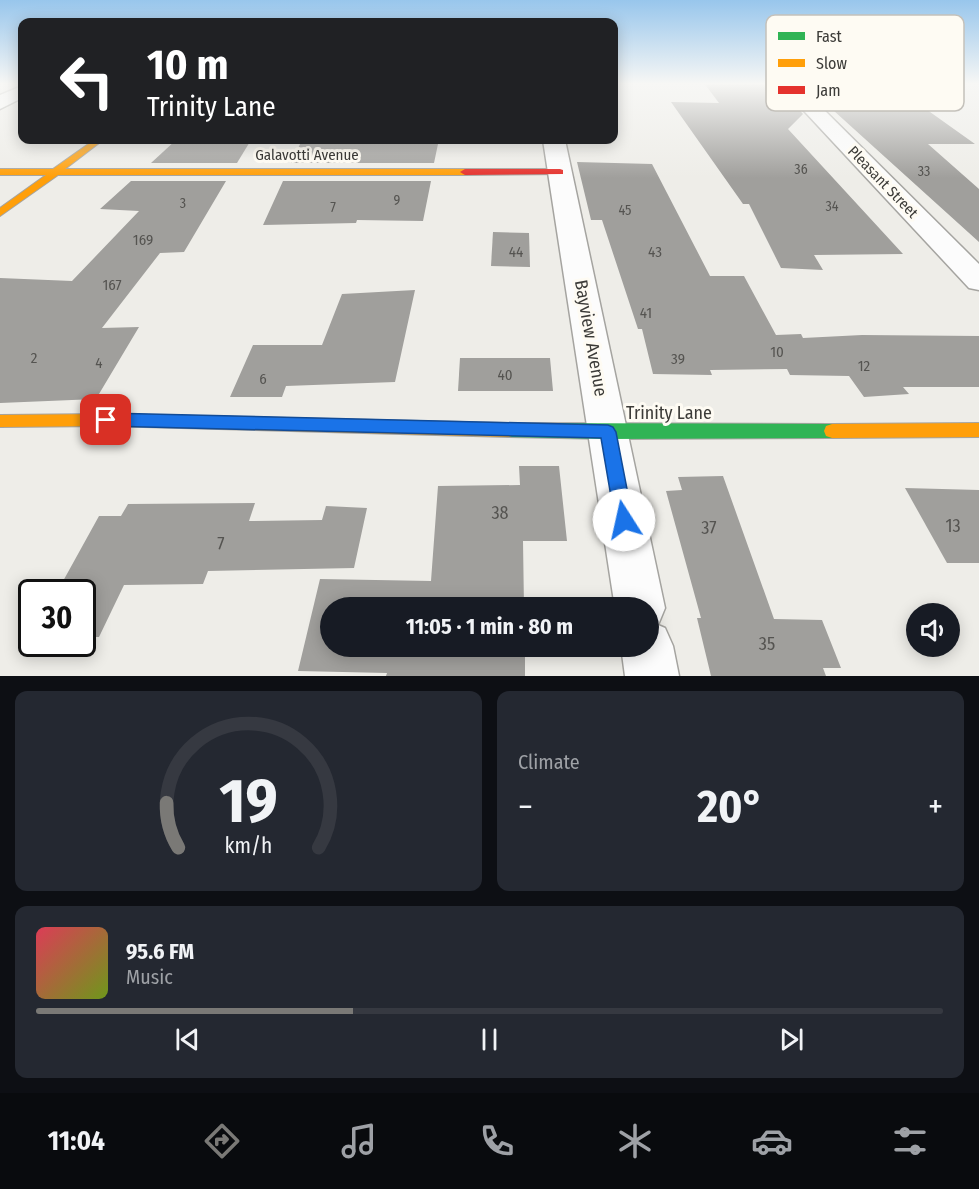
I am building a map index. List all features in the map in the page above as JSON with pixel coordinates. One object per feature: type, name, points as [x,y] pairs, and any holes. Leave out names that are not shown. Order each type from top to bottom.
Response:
[{"type":"street","name":"Pleasant Street","points":[[818,115],[979,281]]},
{"type":"street","points":[[0,213],[93,144]]},
{"type":"street","name":"Galavotti Avenue","points":[[0,172],[278,171],[557,156]]},
{"type":"street","name":"Bayview Avenue","points":[[557,156],[638,597]]},
{"type":"street","name":"Trinity Lane","points":[[0,421],[106,420],[608,432],[979,430]]},
{"type":"street","points":[[649,657],[652,676]]},
{"type":"building","points":[[680,115],[802,115],[788,129],[903,254],[814,255],[823,270],[781,268],[749,204],[743,204]]},
{"type":"building","points":[[838,115],[934,115],[975,144],[928,144],[979,189],[979,242]]},
{"type":"building","points":[[172,144],[249,144],[237,163],[151,163]]},
{"type":"building","points":[[300,144],[438,144],[434,163],[291,163]]},
{"type":"building","points":[[577,162],[652,164],[710,276],[744,276],[776,335],[801,334],[803,338],[862,335],[979,336],[979,387],[903,387],[909,394],[864,397],[849,376],[790,375],[787,369],[710,370],[712,375],[653,374],[642,329],[638,329],[602,220],[591,220]]},
{"type":"building","points":[[131,181],[226,181],[184,252],[160,253],[102,328],[139,327],[96,399],[0,403],[0,278],[72,281],[139,211],[100,209]]},
{"type":"building","points":[[283,181],[431,181],[423,221],[357,220],[356,223],[263,225]]},
{"type":"building","points":[[493,232],[529,233],[530,267],[491,266]]},
{"type":"building","points":[[415,290],[395,382],[286,386],[282,397],[230,397],[253,345],[322,345],[342,294]]},
{"type":"building","points":[[460,358],[550,358],[553,391],[458,391]]},
{"type":"building","points":[[519,466],[559,466],[567,541],[523,541],[524,597],[320,597],[320,657],[525,657],[525,676],[386,676],[387,673],[298,671],[320,579],[431,581],[438,486],[520,485]]},
{"type":"building","points":[[723,476],[774,619],[822,620],[841,668],[823,668],[826,676],[711,676],[697,618],[701,618],[666,491],[682,490],[678,477]]},
{"type":"building","points":[[905,488],[979,490],[979,563],[947,563]]},
{"type":"building","points":[[255,503],[249,521],[322,520],[326,506],[367,508],[354,568],[208,571],[203,584],[124,585],[99,637],[96,637],[96,579],[64,579],[99,516],[121,516],[128,504]]},
{"type":"traffic: fast","points":[[509,430],[832,431]]},
{"type":"traffic: slow","points":[[0,213],[94,144]]},
{"type":"traffic: slow","points":[[0,172],[465,172]]},
{"type":"traffic: slow","points":[[0,421],[106,420],[509,430]]},
{"type":"traffic: slow","points":[[832,431],[979,430]]},
{"type":"traffic: jam","points":[[465,172],[560,172]]},
{"type":"route","points":[[106,420],[608,432],[624,520]]}]
